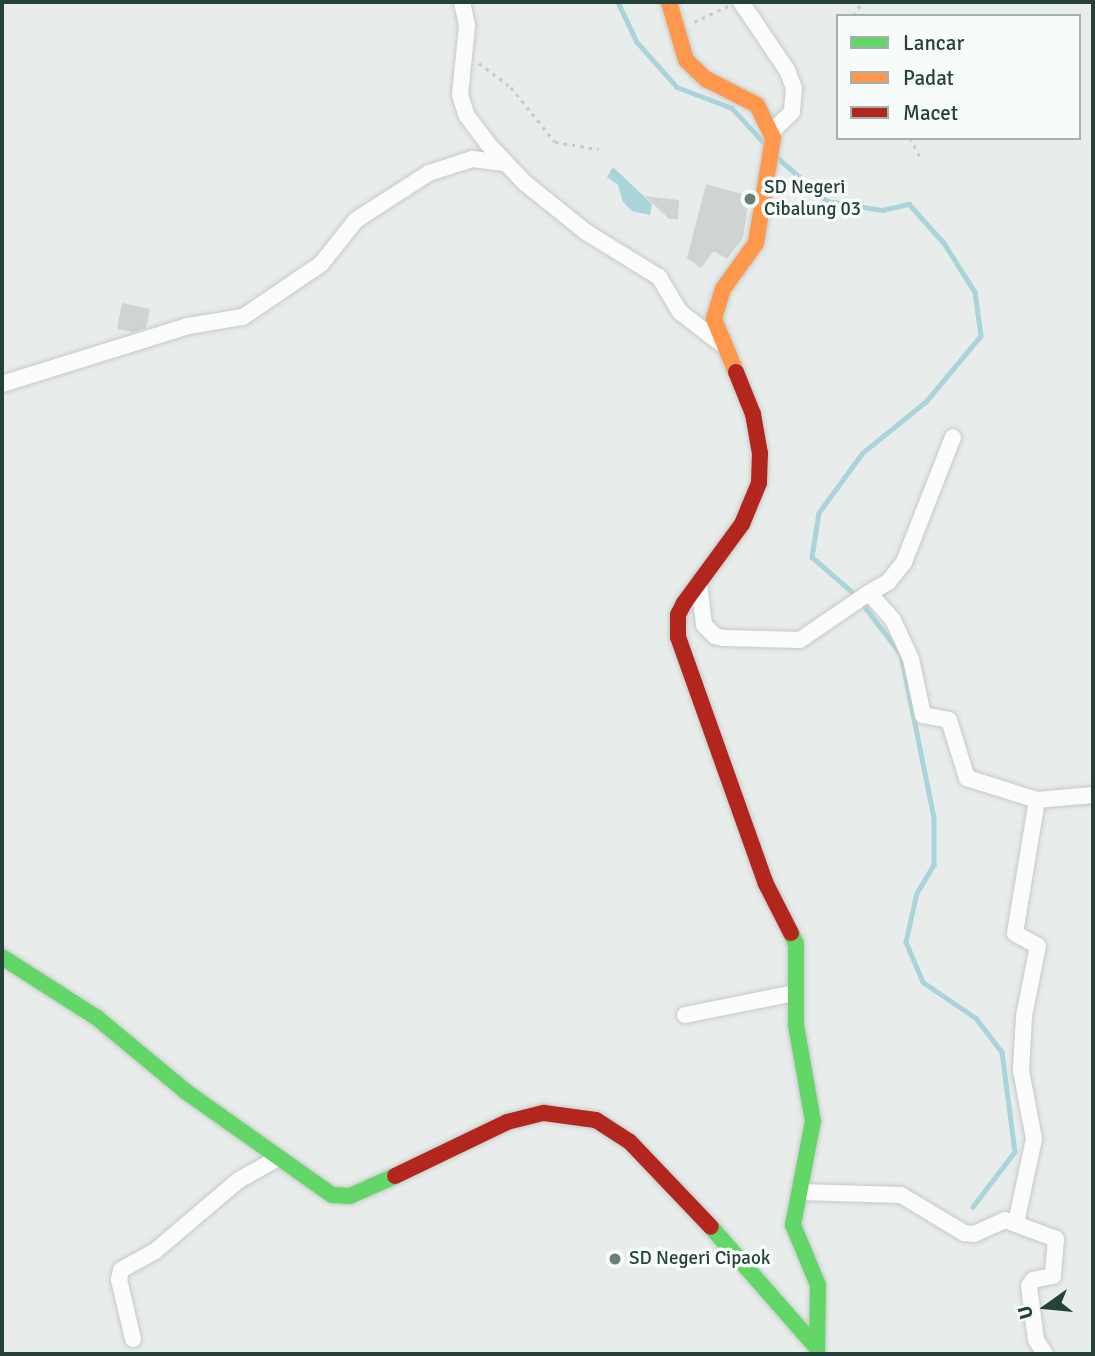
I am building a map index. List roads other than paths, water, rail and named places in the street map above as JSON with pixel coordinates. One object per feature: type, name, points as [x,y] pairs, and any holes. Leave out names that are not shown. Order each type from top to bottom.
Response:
[{"type":"street","points":[[462,2],[467,26],[463,56],[462,106],[503,163],[586,232],[659,278],[680,312],[720,343]]},
{"type":"street","points":[[669,2],[675,29],[691,67],[757,105],[772,135],[756,243],[723,289],[715,310],[720,343],[753,414],[760,453],[759,483],[742,524],[678,615],[680,648],[749,828],[766,884],[796,944],[794,993],[798,1042],[813,1104],[810,1155],[793,1225],[818,1284],[816,1350]]},
{"type":"street","points":[[741,2],[788,69],[794,88],[792,112],[772,135]]},
{"type":"street","points":[[2,384],[188,326],[243,317],[321,264],[356,220],[429,173],[472,159],[503,163]]},
{"type":"street","points":[[699,583],[704,625],[724,638],[800,640],[888,582],[904,562],[953,437]]},
{"type":"street","points":[[864,596],[893,620],[903,641],[923,715],[949,720],[967,778],[1037,800],[1093,795]]},
{"type":"street","points":[[1016,1223],[1034,1139],[1021,1070],[1024,1016],[1038,946],[1015,933],[1037,800]]},
{"type":"street","points":[[2,957],[96,1017],[185,1091],[332,1195],[342,1197],[507,1122],[544,1113],[596,1120],[630,1142],[685,1197],[816,1350]]},
{"type":"street","points":[[685,1015],[794,993]]},
{"type":"street","points":[[133,1339],[119,1280],[121,1270],[154,1252],[239,1180],[278,1158]]},
{"type":"street","points":[[800,1192],[906,1196],[969,1234],[996,1220],[1016,1223],[1058,1242],[1053,1276],[1029,1282],[1036,1340],[1045,1354]]},
{"type":"water","points":[[613,167],[652,204],[650,215],[632,211],[623,202],[618,185],[607,177]]},
{"type":"waterway","points":[[618,2],[637,42],[677,87],[732,108],[765,144]]},
{"type":"waterway","points":[[778,158],[827,201],[882,210],[909,204],[944,243],[975,292],[981,336],[926,402],[863,453],[819,513],[812,557],[857,596]]},
{"type":"waterway","points":[[862,603],[901,654],[934,817],[934,865],[917,893],[906,942],[923,982],[976,1018],[1002,1052],[1015,1152],[973,1207]]},
{"type":"place","name":"SD Negeri Cibalung 03","points":[[750,199]]},
{"type":"place","name":"SD Negeri Cipaok","points":[[615,1259]]}]
